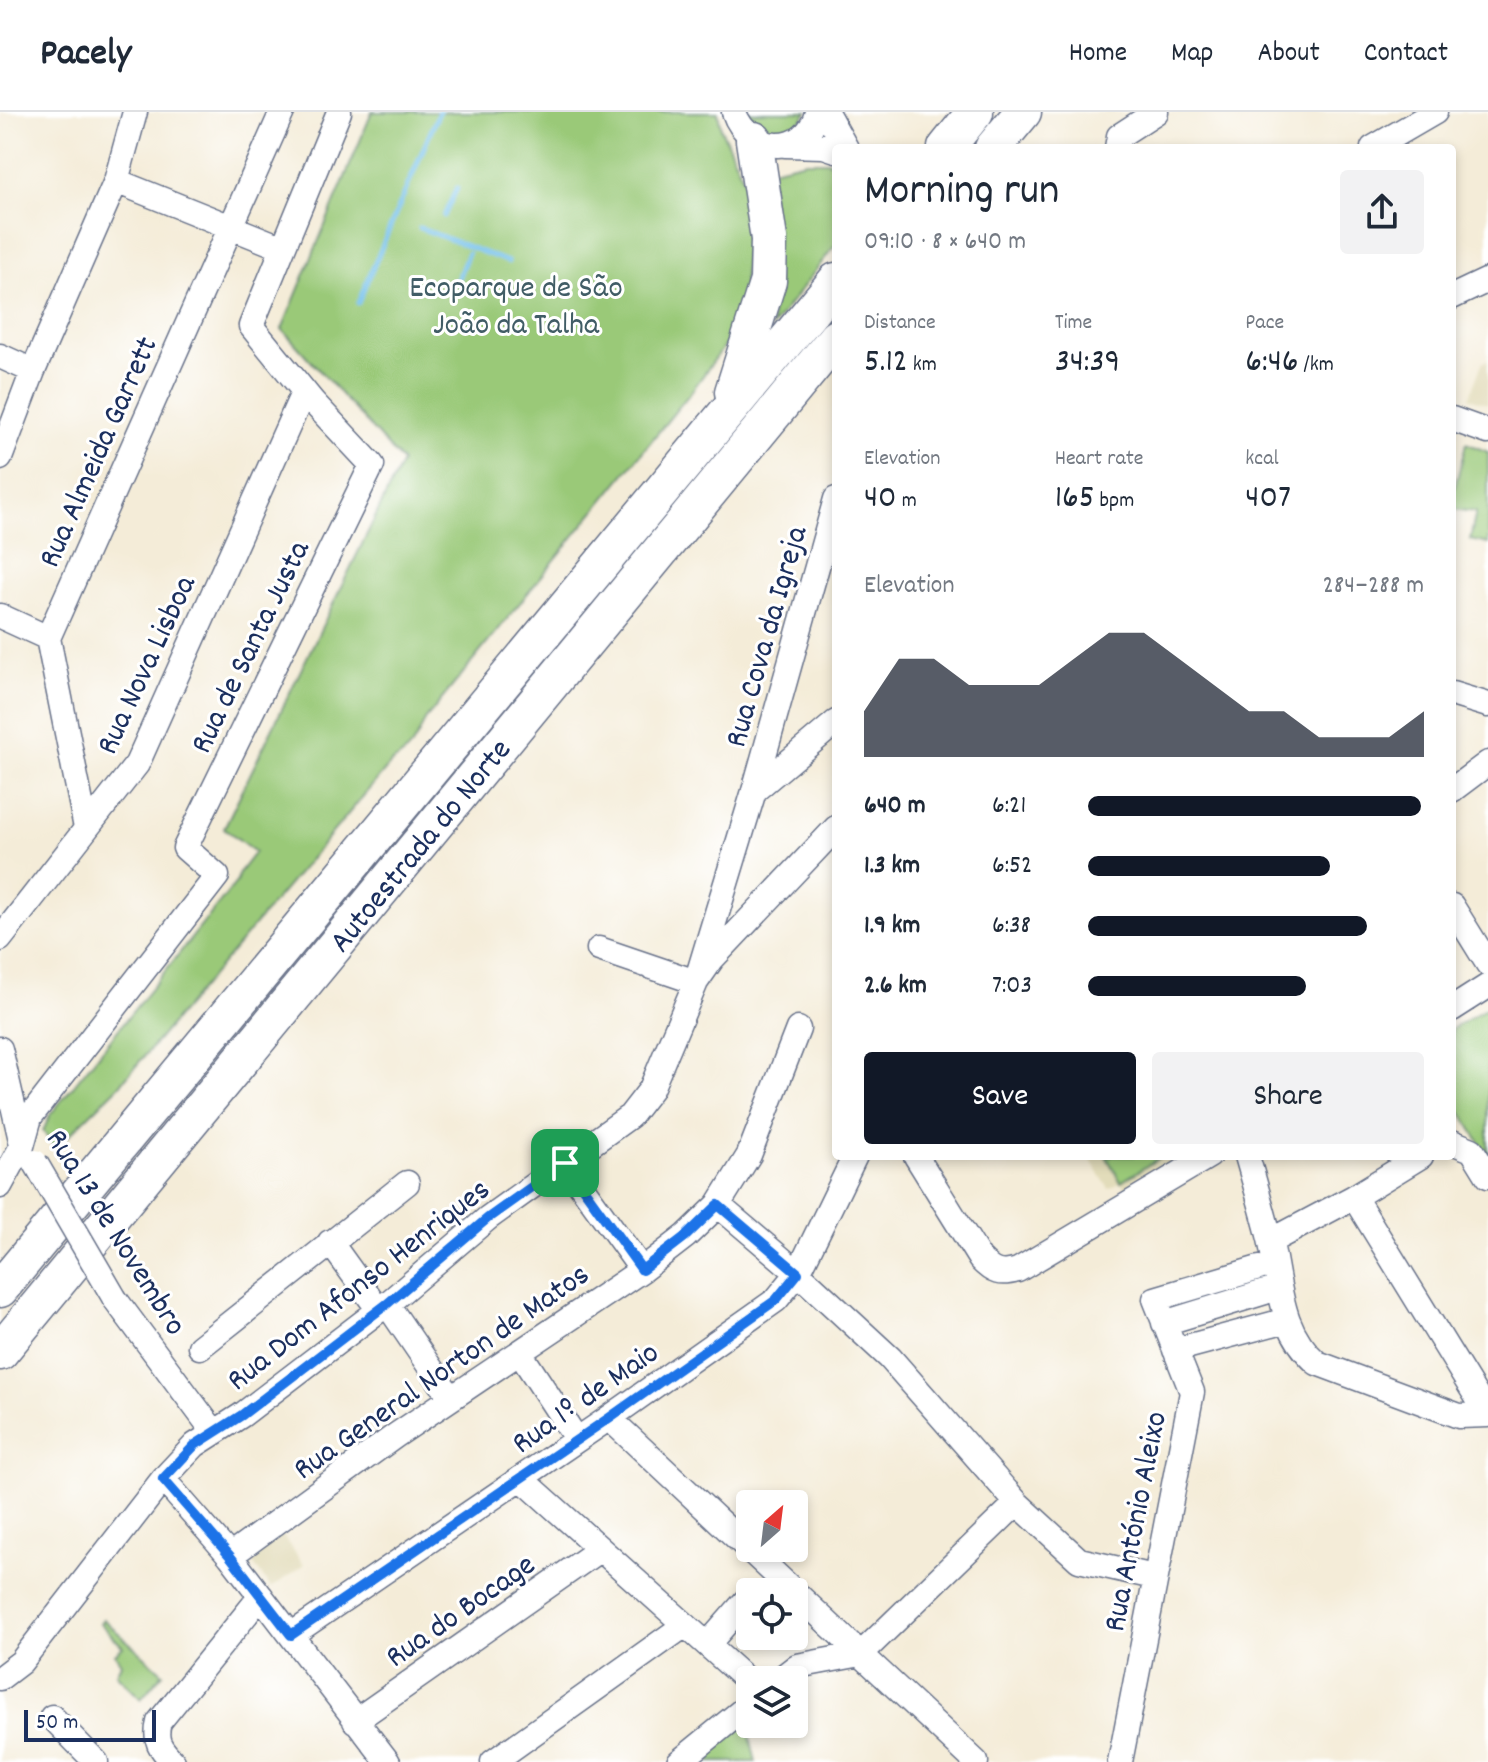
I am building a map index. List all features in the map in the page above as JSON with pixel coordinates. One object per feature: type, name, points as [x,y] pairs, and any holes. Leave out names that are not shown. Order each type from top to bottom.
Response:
[{"type":"highway","points":[[949,144],[975,112]]},
{"type":"highway","points":[[996,144],[1023,112]]},
{"type":"highway","points":[[728,409],[768,281],[769,239],[757,132]]},
{"type":"highway","name":"Autoestrada do Norte","points":[[0,1289],[832,286]]},
{"type":"highway","name":"Autoestrada do Norte","points":[[0,1352],[832,343]]},
{"type":"street","points":[[0,458],[33,371],[123,184],[135,112]]},
{"type":"street","name":"Rua Almeida Garrett","points":[[48,638],[282,112]]},
{"type":"street","name":"Rua de Santa Justa","points":[[0,1186],[28,1154],[30,1117],[217,876],[185,848],[372,465],[304,391],[251,326],[339,112]]},
{"type":"street","points":[[757,132],[798,140],[809,130],[817,112]]},
{"type":"street","points":[[826,112],[844,144]]},
{"type":"street","points":[[1118,144],[1119,136],[1156,112]]},
{"type":"street","points":[[1379,144],[1427,114]]},
{"type":"street","points":[[757,132],[832,149]]},
{"type":"street","points":[[123,184],[283,248]]},
{"type":"street","points":[[1456,295],[1488,280]]},
{"type":"street","points":[[0,356],[33,371]]},
{"type":"street","name":"Rua Nova Lisboa","points":[[0,939],[137,764],[304,391]]},
{"type":"street","points":[[1456,420],[1488,432]]},
{"type":"street","name":"Rua Cova da Igreja","points":[[696,982],[754,791],[832,513]]},
{"type":"street","points":[[0,616],[48,638],[86,828]]},
{"type":"street","points":[[1456,695],[1488,705]]},
{"type":"street","name":"Rua Cova da Igreja","points":[[754,791],[832,725]]},
{"type":"street","points":[[1456,784],[1488,763]]},
{"type":"street","name":"Rua Dom Afonso Henriques","points":[[0,1678],[21,1662],[163,1479],[195,1445],[242,1415],[383,1307],[488,1218],[630,1116],[651,1089],[696,982],[712,959],[832,832]]},
{"type":"street","points":[[1456,912],[1488,964]]},
{"type":"street","points":[[599,949],[696,982]]},
{"type":"street","points":[[1456,1006],[1488,986]]},
{"type":"street","name":"Rua General Norton de Matos","points":[[230,1556],[451,1398],[642,1270],[686,1236],[718,1205],[749,1155],[798,1029]]},
{"type":"street","name":"Rua 13 de Novembro","points":[[0,1049],[28,1154],[115,1299],[214,1432]]},
{"type":"street","points":[[1456,1144],[1472,1150],[1488,1176]]},
{"type":"street","name":"Rua 1º de Maio","points":[[291,1635],[776,1300],[798,1273],[853,1160]]},
{"type":"street","points":[[918,1160],[980,1259],[991,1270],[1003,1274],[1018,1270],[1202,1160]]},
{"type":"street","points":[[1248,1160],[1271,1241],[1287,1320],[1300,1348],[1317,1363],[1459,1416],[1488,1415],[1354,1197]]},
{"type":"street","points":[[1271,1241],[1354,1197],[1414,1160]]},
{"type":"street","points":[[565,1163],[642,1270]]},
{"type":"street","points":[[200,1347],[407,1183]]},
{"type":"street","points":[[718,1205],[890,1358],[1017,1503],[1079,1560],[1154,1577]]},
{"type":"street","points":[[330,1242],[451,1398]]},
{"type":"street","name":"Rua António Aleixo","points":[[1120,1762],[1192,1392],[1155,1299],[1259,1268]]},
{"type":"street","points":[[1164,1323],[1265,1292]]},
{"type":"street","points":[[1175,1350],[1287,1320]]},
{"type":"street","points":[[520,1353],[577,1440]]},
{"type":"street","points":[[609,1418],[976,1762]]},
{"type":"street","points":[[521,1478],[736,1670]]},
{"type":"street","points":[[163,1479],[230,1556],[388,1762]]},
{"type":"street","points":[[797,1666],[861,1654],[1017,1503]]},
{"type":"street","name":"Rua do Bocage","points":[[355,1721],[599,1550]]},
{"type":"street","points":[[766,1578],[772,1571]]},
{"type":"street","points":[[173,1762],[158,1746],[156,1735],[159,1722],[261,1596]]},
{"type":"street","points":[[708,1644],[736,1612]]},
{"type":"street","points":[[493,1762],[685,1625]]},
{"type":"street","points":[[683,1761],[736,1716]]},
{"type":"street","points":[[52,1717],[96,1762]]},
{"type":"shaded area","points":[[1488,360],[1488,404],[1469,398],[1482,363]]},
{"type":"shaded area","points":[[1091,1160],[1175,1160],[1126,1189],[1121,1182],[1109,1189]]},
{"type":"shaded area","points":[[281,1533],[304,1565],[271,1588],[253,1563],[254,1556],[257,1550]]},
{"type":"green space","name":"Ecoparque de São João da Talha","points":[[372,112],[718,112],[721,129],[748,189],[742,322],[691,392],[425,720],[408,750],[391,763],[119,1086],[55,1149],[43,1131],[50,1115],[237,881],[239,873],[255,852],[224,828],[402,462],[282,329]]},
{"type":"green space","points":[[745,112],[807,112],[795,131],[764,135]]},
{"type":"green space","points":[[806,161],[832,163],[832,249],[772,327],[771,169]]},
{"type":"green space","points":[[1466,443],[1488,452],[1488,544],[1470,540],[1476,512],[1456,510],[1456,483]]},
{"type":"green space","points":[[1488,1007],[1488,1156],[1456,1104],[1456,1027]]},
{"type":"green space","points":[[1108,1160],[1156,1160],[1121,1182]]},
{"type":"green space","points":[[103,1619],[163,1673],[141,1699],[116,1674],[121,1663],[115,1654],[123,1647],[100,1623]]},
{"type":"green space","points":[[736,1732],[736,1738],[750,1738],[756,1762],[710,1762],[712,1752]]},
{"type":"waterway","points":[[358,303],[439,112]]},
{"type":"waterway","points":[[444,216],[457,188]]},
{"type":"waterway","points":[[420,228],[508,262]]},
{"type":"waterway","points":[[456,283],[468,253]]},
{"type":"route","points":[[565,1163],[642,1270],[686,1236],[718,1205],[798,1273],[776,1300],[291,1635],[230,1556],[163,1479],[195,1445],[242,1415],[387,1304],[488,1218],[565,1163]]}]
